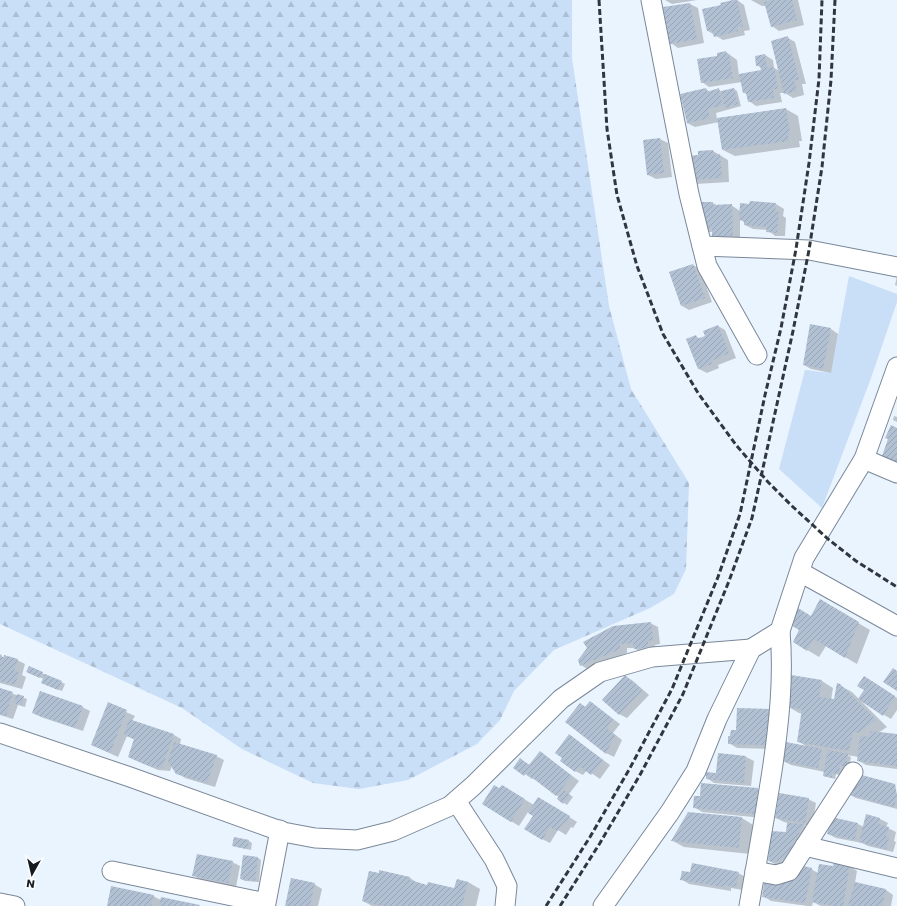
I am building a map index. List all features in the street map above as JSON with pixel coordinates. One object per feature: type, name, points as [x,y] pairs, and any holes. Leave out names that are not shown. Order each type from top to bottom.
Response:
[{"type":"street","points":[[651,0],[689,194],[707,266],[757,355]]},
{"type":"street","points":[[702,246],[809,250],[838,257],[897,267]]},
{"type":"street","points":[[748,906],[764,827],[780,718],[782,657],[780,631],[804,558],[864,459],[897,367]]},
{"type":"street","points":[[864,459],[897,473]]},
{"type":"street","points":[[800,572],[897,626]]},
{"type":"street","points":[[0,733],[280,830],[315,838],[357,840],[393,831],[450,806],[561,699],[600,672],[652,657],[751,648],[780,631]]},
{"type":"street","points":[[603,906],[670,812],[696,771],[717,719],[751,648]]},
{"type":"street","points":[[755,871],[776,875],[789,871],[853,772]]},
{"type":"street","points":[[456,801],[494,858],[504,879],[507,886],[505,906]]},
{"type":"street","points":[[112,871],[266,903],[280,830]]},
{"type":"street","points":[[805,846],[897,868]]},
{"type":"street","points":[[0,903],[14,906]]},
{"type":"green space","points":[[0,0],[572,0],[572,58],[609,306],[631,389],[689,483],[686,569],[674,594],[650,608],[554,650],[514,691],[500,720],[477,744],[408,780],[359,789],[313,783],[242,749],[182,708],[0,624]]},
{"type":"green space","points":[[849,276],[897,294],[897,302],[871,378],[822,508],[779,469],[805,370],[831,373]]},
{"type":"building","points":[[737,0],[743,26],[737,27],[738,31],[714,37],[712,30],[707,31],[702,9],[721,5],[720,3]]},
{"type":"building","points":[[774,0],[792,0],[797,20],[771,27],[764,2]]},
{"type":"building","points":[[690,3],[697,39],[670,44],[663,7]]},
{"type":"building","points":[[788,36],[799,80],[794,80],[797,91],[784,94],[771,41]]},
{"type":"building","points":[[726,51],[727,54],[729,54],[733,78],[701,83],[697,59],[717,56],[717,53]]},
{"type":"building","points":[[765,54],[767,68],[774,67],[778,89],[773,89],[774,98],[748,102],[746,93],[743,93],[739,74],[761,70],[760,65],[756,66],[755,56]]},
{"type":"building","points":[[706,88],[707,92],[719,88],[723,105],[708,109],[710,118],[687,123],[680,94]]},
{"type":"building","points":[[734,88],[738,104],[725,108],[721,91]]},
{"type":"building","points":[[786,108],[790,134],[788,135],[789,141],[722,150],[717,118]]},
{"type":"building","points":[[660,138],[664,173],[647,175],[643,140]]},
{"type":"building","points":[[713,150],[714,155],[720,154],[722,178],[688,180],[686,156],[698,155],[698,151]]},
{"type":"building","points":[[750,201],[776,203],[775,212],[779,212],[777,233],[766,232],[767,227],[744,225],[744,221],[739,220],[740,203],[749,204]]},
{"type":"building","points":[[699,202],[713,202],[713,205],[732,204],[733,236],[712,236],[712,228],[700,229]]},
{"type":"building","points":[[693,264],[705,298],[681,306],[669,272]]},
{"type":"building","points":[[810,324],[831,328],[823,369],[803,365]]},
{"type":"building","points":[[718,325],[729,353],[711,361],[712,364],[698,369],[686,339],[696,335],[697,339],[705,336],[703,331]]},
{"type":"building","points":[[891,425],[897,428],[897,462],[882,456],[888,439],[885,438]]},
{"type":"building","points":[[820,599],[859,622],[845,658],[814,639],[807,651],[793,642],[799,630],[789,624],[798,608],[811,616]]},
{"type":"building","points":[[651,622],[653,640],[648,641],[648,647],[634,649],[633,643],[620,644],[620,649],[580,666],[578,660],[587,648],[583,642],[613,626]]},
{"type":"building","points":[[4,655],[18,659],[14,671],[19,672],[15,685],[0,681],[0,656],[4,657]]},
{"type":"building","points":[[29,666],[43,672],[40,678],[26,672]]},
{"type":"building","points":[[893,668],[897,671],[897,691],[883,682]]},
{"type":"building","points":[[45,674],[62,681],[58,690],[41,683]]},
{"type":"building","points":[[625,675],[642,690],[619,715],[602,700]]},
{"type":"building","points":[[791,675],[822,680],[819,697],[834,699],[837,683],[840,684],[876,720],[858,733],[853,731],[849,751],[797,742],[802,709],[786,707]]},
{"type":"building","points":[[864,676],[895,696],[883,716],[858,699],[864,690],[857,686]]},
{"type":"building","points":[[0,688],[13,692],[6,716],[0,714]]},
{"type":"building","points":[[40,691],[83,706],[75,728],[32,713]]},
{"type":"building","points":[[17,694],[24,696],[21,705],[14,703]]},
{"type":"building","points":[[590,701],[613,719],[606,728],[615,735],[606,754],[565,722],[580,703],[585,707]]},
{"type":"building","points":[[108,702],[127,710],[110,753],[91,745]]},
{"type":"building","points":[[737,708],[770,709],[769,745],[728,744],[728,736],[730,736],[731,730],[736,730]]},
{"type":"building","points":[[129,719],[174,734],[162,768],[149,766],[128,757],[134,739],[124,735]]},
{"type":"building","points":[[870,731],[897,734],[897,766],[857,761],[860,736],[870,737]]},
{"type":"building","points":[[569,734],[603,760],[591,775],[579,766],[575,772],[560,761],[562,758],[555,753]]},
{"type":"building","points":[[174,742],[217,755],[207,783],[176,774],[168,761]]},
{"type":"building","points":[[786,742],[822,749],[818,768],[782,761]]},
{"type":"building","points":[[828,750],[848,754],[846,767],[840,765],[839,774],[832,773],[832,778],[823,776]]},
{"type":"building","points":[[540,751],[572,776],[556,796],[526,773],[524,776],[513,768],[520,758],[529,765]]},
{"type":"building","points":[[718,753],[746,756],[744,783],[706,779],[706,772],[716,773]]},
{"type":"building","points":[[858,774],[895,784],[897,796],[894,807],[847,794]]},
{"type":"building","points":[[701,783],[758,788],[755,814],[693,808],[694,796],[700,796]]},
{"type":"building","points":[[494,785],[499,788],[502,785],[525,799],[511,822],[482,804]]},
{"type":"building","points":[[564,790],[570,795],[563,804],[557,799]]},
{"type":"building","points":[[779,793],[809,798],[805,823],[775,818]]},
{"type":"building","points":[[538,797],[570,816],[558,831],[550,827],[542,840],[524,829],[533,816],[528,813]]},
{"type":"building","points":[[688,812],[742,817],[739,848],[671,841]]},
{"type":"building","points":[[866,814],[880,818],[878,824],[889,827],[886,836],[889,837],[886,849],[859,842]]},
{"type":"building","points":[[831,817],[858,823],[855,840],[827,834]]},
{"type":"building","points":[[787,823],[804,824],[786,857],[775,862],[768,861],[771,831],[786,832]]},
{"type":"building","points":[[234,837],[249,840],[247,849],[232,846]]},
{"type":"building","points":[[197,854],[233,861],[228,883],[192,876]]},
{"type":"building","points":[[243,855],[258,857],[255,881],[240,879]]},
{"type":"building","points":[[692,863],[739,872],[736,887],[724,885],[723,887],[680,880],[682,871],[690,872]]},
{"type":"building","points":[[834,863],[850,865],[843,906],[812,902],[819,864],[833,866]]},
{"type":"building","points":[[799,865],[812,868],[805,903],[762,897],[764,883],[779,885],[796,875]]},
{"type":"building","points":[[379,870],[410,877],[410,880],[427,885],[428,882],[454,888],[457,879],[468,882],[462,906],[382,906],[362,901],[369,871],[379,873]]},
{"type":"building","points":[[291,878],[315,883],[310,906],[285,906]]},
{"type":"building","points":[[855,882],[886,889],[882,906],[848,906]]},
{"type":"building","points":[[111,886],[154,895],[151,906],[107,906]]},
{"type":"building","points":[[161,897],[200,905],[159,906]]},
{"type":"railway","points":[[599,0],[607,129],[617,195],[637,266],[663,334],[698,393],[736,445],[768,482],[828,539],[856,561],[897,587]]},
{"type":"railway","points":[[546,906],[590,837],[630,768],[672,689],[718,577],[740,514],[765,395],[781,328],[796,249],[809,163],[819,79],[822,0]]},
{"type":"railway","points":[[560,906],[600,843],[641,773],[683,694],[729,581],[752,518],[793,331],[809,250],[822,167],[831,80],[835,0]]}]
